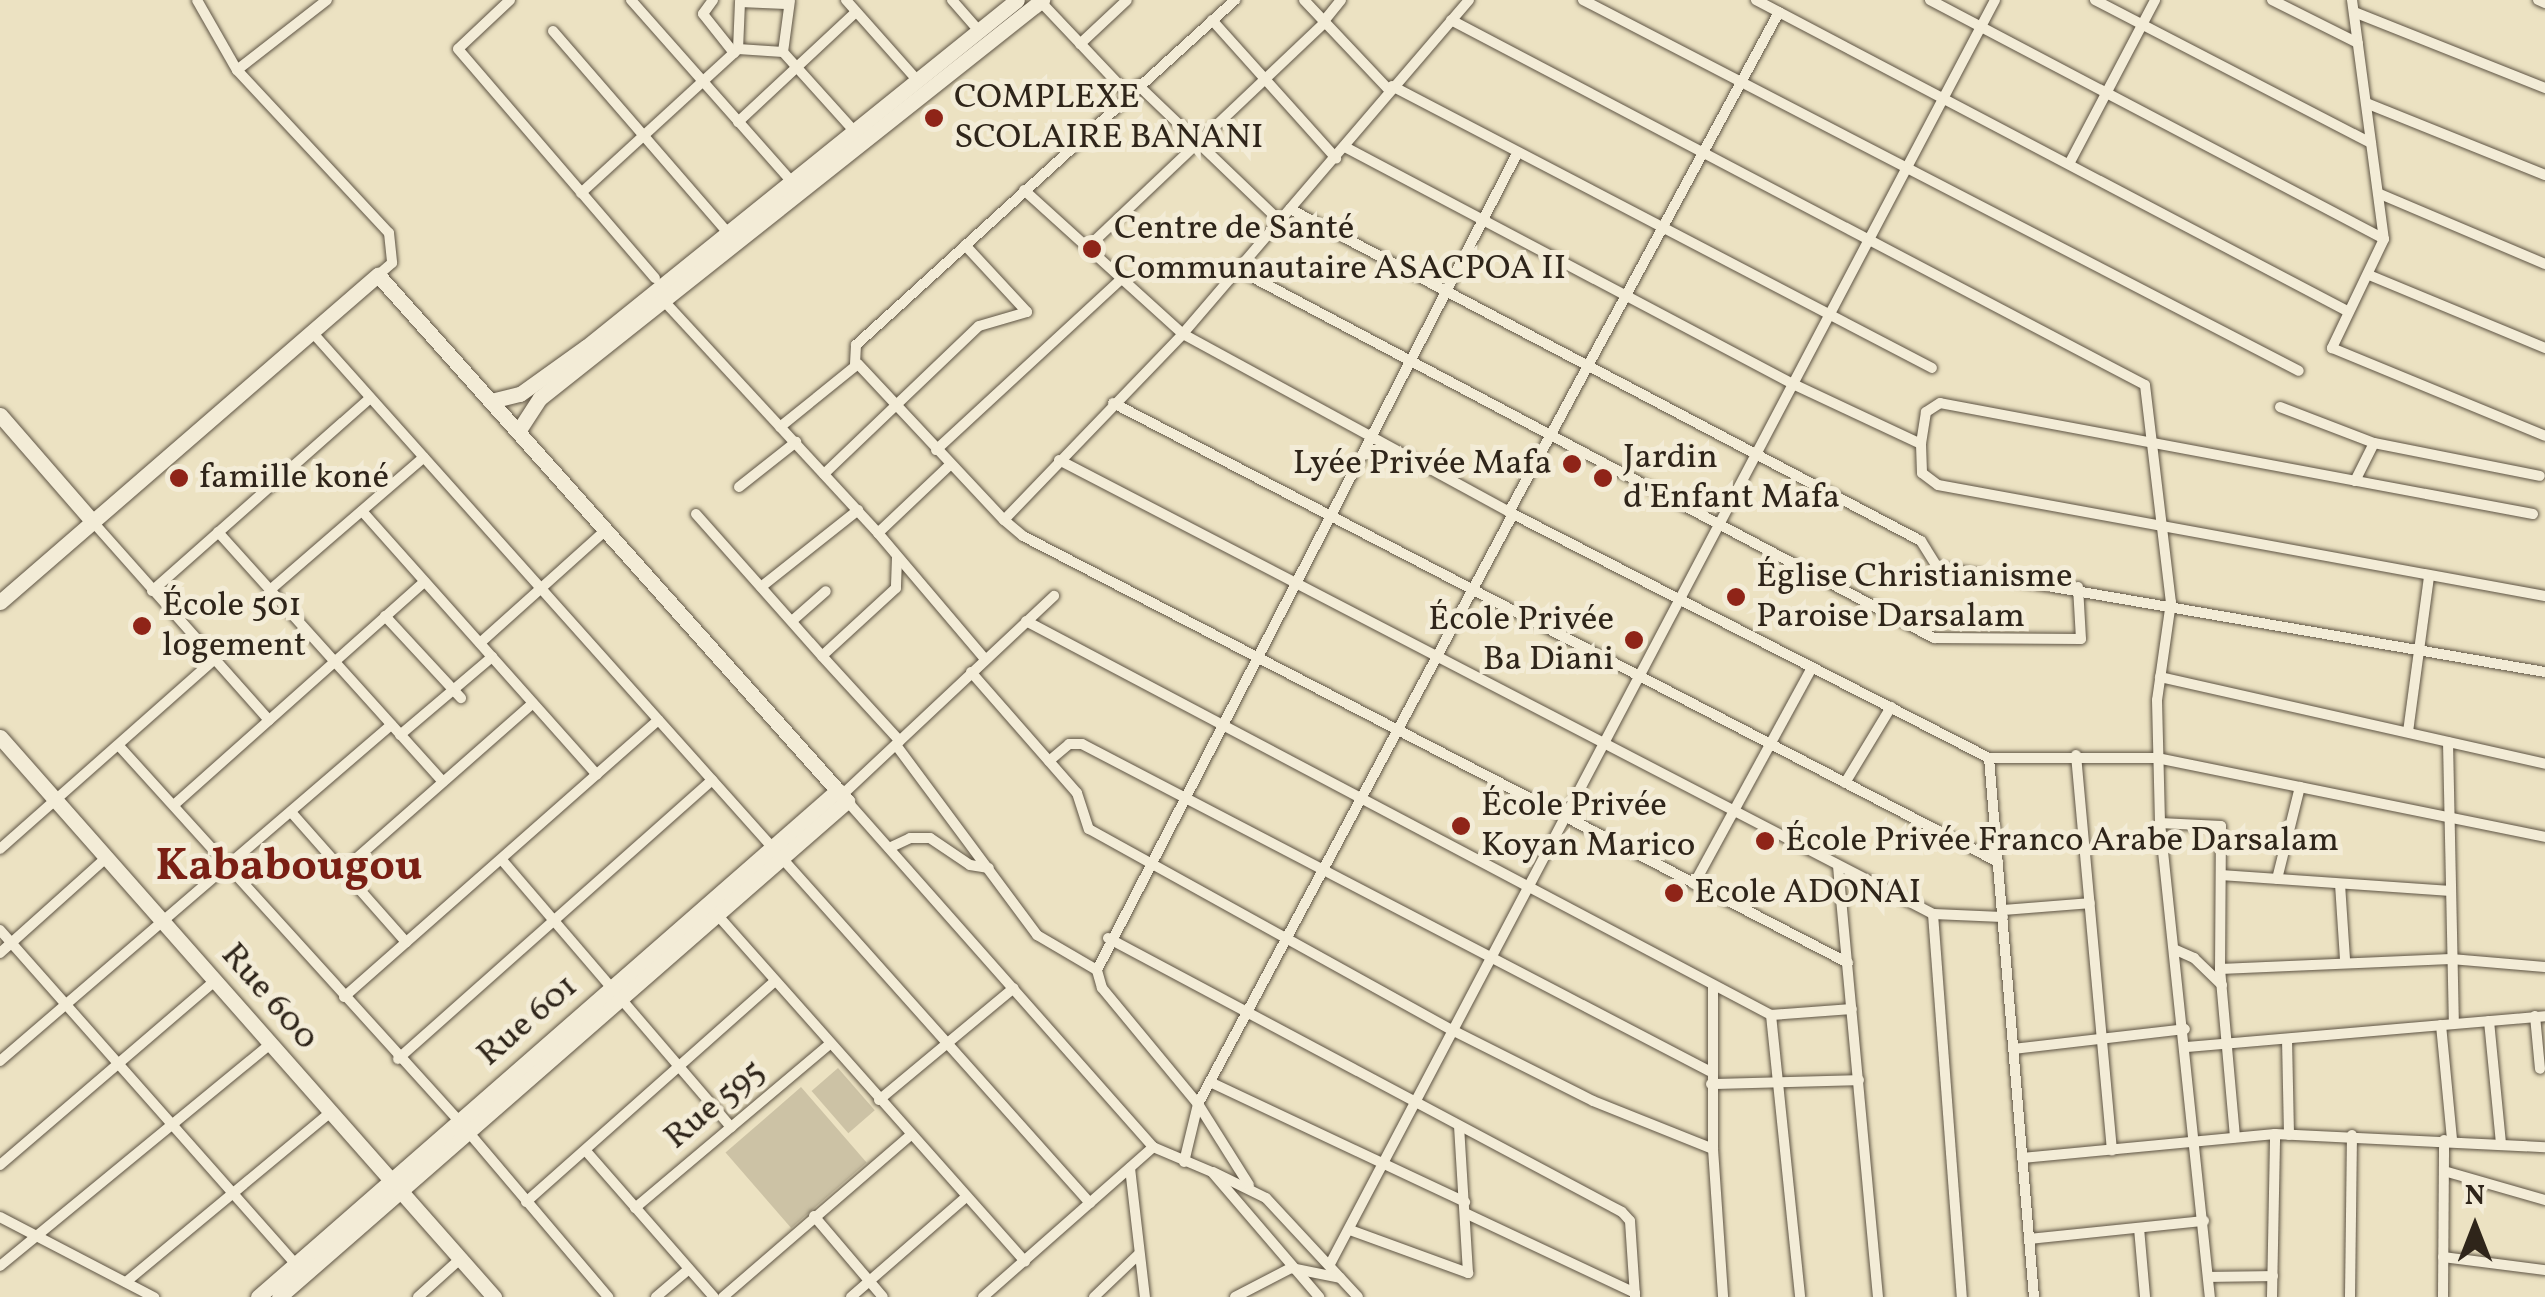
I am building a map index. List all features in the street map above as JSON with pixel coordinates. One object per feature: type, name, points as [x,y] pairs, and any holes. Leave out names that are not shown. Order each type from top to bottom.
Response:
[{"type":"street","points":[[0,602],[392,263],[389,234],[237,70],[196,0]]},
{"type":"street","points":[[237,70],[328,0]]},
{"type":"street","points":[[510,0],[458,50],[656,278]]},
{"type":"street","points":[[631,0],[792,182]]},
{"type":"street","points":[[713,0],[704,14],[736,51],[783,52],[855,132]]},
{"type":"street","points":[[846,0],[918,81]]},
{"type":"street","points":[[952,0],[980,32]]},
{"type":"street","points":[[491,401],[520,394],[586,347],[1017,0]]},
{"type":"street","points":[[518,430],[540,398],[1041,0],[1128,94]]},
{"type":"street","points":[[1080,44],[1126,0]]},
{"type":"street","points":[[780,427],[855,364],[856,345],[1234,0]]},
{"type":"street","points":[[1304,0],[1390,88],[1932,368]]},
{"type":"street","points":[[1087,248],[1325,22],[1342,0]]},
{"type":"street","points":[[1004,520],[1183,334],[1336,158],[1390,88],[1470,0]]},
{"type":"street","points":[[1583,0],[2299,371]]},
{"type":"street","points":[[1756,0],[2347,311]]},
{"type":"street","points":[[1930,0],[2384,240]]},
{"type":"street","points":[[1330,1264],[1995,0]]},
{"type":"street","points":[[2095,0],[2371,143]]},
{"type":"street","points":[[2069,164],[2155,0]]},
{"type":"street","points":[[2272,0],[2358,43]]},
{"type":"street","points":[[581,192],[736,51],[740,1],[788,2],[783,52]]},
{"type":"street","points":[[2353,6],[2384,240],[2347,311],[2333,349],[2545,436]]},
{"type":"street","points":[[2353,6],[2545,88]]},
{"type":"street","points":[[738,122],[856,12]]},
{"type":"street","points":[[1184,1162],[1198,1104],[1438,658],[1551,434],[1779,12]]},
{"type":"street","points":[[1212,20],[1336,158]]},
{"type":"street","points":[[1451,20],[2144,383],[2166,526],[2171,602],[2160,677],[2160,823],[2197,1142],[2210,1297]]},
{"type":"street","points":[[553,31],[728,233]]},
{"type":"street","points":[[1138,85],[1195,146],[1280,221]]},
{"type":"street","points":[[2366,104],[2545,176]]},
{"type":"street","points":[[1345,147],[1793,384],[1921,444]]},
{"type":"street","points":[[1358,1297],[1330,1264],[1248,1185],[1198,1104],[1102,988],[1097,970],[1108,938],[1518,152]]},
{"type":"street","points":[[1024,190],[1183,334],[1511,513],[1989,758],[2076,754],[2157,758],[2545,837]]},
{"type":"street","points":[[2380,194],[2545,264]]},
{"type":"street","points":[[1290,209],[1921,542],[1937,566],[2171,602],[2545,672]]},
{"type":"street","points":[[824,474],[979,326],[1027,312],[965,244]]},
{"type":"street","points":[[1238,269],[1934,638],[2081,639],[2078,587]]},
{"type":"street","points":[[378,275],[1154,1147],[1248,1185]]},
{"type":"street","points":[[2369,275],[2545,348]]},
{"type":"street","points":[[936,450],[1121,279]]},
{"type":"street","points":[[664,301],[878,532],[984,659]]},
{"type":"street","points":[[312,332],[1090,1203]]},
{"type":"street","points":[[855,364],[1023,536],[1257,653],[1848,964]]},
{"type":"street","points":[[152,590],[370,398]]},
{"type":"street","points":[[1114,402],[1998,862]]},
{"type":"street","points":[[2534,514],[1940,402],[1926,412],[1921,444],[1928,481],[2545,596]]},
{"type":"street","points":[[2280,407],[2374,443],[2540,476]]},
{"type":"street","points":[[0,415],[269,720]]},
{"type":"street","points":[[739,487],[796,442]]},
{"type":"street","points":[[2355,481],[2374,443]]},
{"type":"street","points":[[270,590],[424,458]]},
{"type":"street","points":[[1059,460],[1933,914],[2002,913],[2090,903]]},
{"type":"street","points":[[878,532],[950,464]]},
{"type":"street","points":[[761,587],[858,510]]},
{"type":"street","points":[[362,511],[597,775]]},
{"type":"street","points":[[696,514],[898,744],[1036,935],[1097,970]]},
{"type":"street","points":[[480,643],[607,529]]},
{"type":"street","points":[[218,532],[443,782]]},
{"type":"street","points":[[822,656],[896,588],[897,556]]},
{"type":"street","points":[[2408,732],[2429,576]]},
{"type":"street","points":[[175,804],[424,582]]},
{"type":"street","points":[[792,622],[826,591]]},
{"type":"street","points":[[842,795],[1054,596]]},
{"type":"street","points":[[385,616],[461,698]]},
{"type":"street","points":[[1026,622],[1772,1015],[1852,1009]]},
{"type":"street","points":[[400,735],[492,657]]},
{"type":"street","points":[[0,849],[214,660]]},
{"type":"street","points":[[1694,884],[1812,668]]},
{"type":"street","points":[[970,672],[1077,793],[1088,829],[1146,866],[1454,1031],[1593,1101],[1714,1149]]},
{"type":"street","points":[[2160,677],[2545,764]]},
{"type":"street","points":[[342,870],[533,703]]},
{"type":"street","points":[[1845,783],[1890,707]]},
{"type":"street","points":[[344,997],[658,720]]},
{"type":"street","points":[[0,1061],[391,725]]},
{"type":"street","name":"Rue 600","points":[[0,737],[494,1297]]},
{"type":"street","points":[[2448,742],[2445,817],[2454,1024]]},
{"type":"street","points":[[1049,761],[1069,744],[1082,744],[1491,961],[1709,1070]]},
{"type":"street","points":[[120,747],[175,804],[398,1059],[463,1126],[608,1297]]},
{"type":"street","points":[[2076,754],[2112,1150]]},
{"type":"street","points":[[1989,758],[2034,1297]]},
{"type":"street","points":[[398,1059],[712,780]]},
{"type":"street","points":[[2277,879],[2300,787]]},
{"type":"street","name":"Rue 601","points":[[279,1297],[463,1126],[842,795]]},
{"type":"street","points":[[290,812],[406,942]]},
{"type":"street","points":[[2160,823],[2221,824],[2220,968],[2235,1138]]},
{"type":"street","points":[[889,848],[910,838],[930,838],[970,865],[988,868]]},
{"type":"street","points":[[0,954],[106,858]]},
{"type":"street","points":[[502,860],[731,1127]]},
{"type":"street","points":[[1838,866],[1878,1297]]},
{"type":"street","points":[[2222,875],[2448,891]]},
{"type":"street","points":[[2340,884],[2345,960]]},
{"type":"street","points":[[712,909],[1025,1260]]},
{"type":"street","points":[[1933,914],[1962,1297]]},
{"type":"street","points":[[0,930],[295,1264]]},
{"type":"street","points":[[1108,938],[1622,1212],[1630,1222],[1635,1295]]},
{"type":"street","points":[[2176,950],[2194,958],[2222,985]]},
{"type":"street","points":[[2220,968],[2345,960],[2452,959],[2545,966]]},
{"type":"street","points":[[0,1165],[215,981]]},
{"type":"street","points":[[526,1202],[775,981]]},
{"type":"street","points":[[1713,986],[1709,1070],[1723,1297]]},
{"type":"street","points":[[880,1100],[1014,988]]},
{"type":"street","points":[[1772,1015],[1800,1297]]},
{"type":"street","points":[[2186,1047],[2540,1016],[2540,1068]]},
{"type":"street","points":[[2489,1020],[2500,1144]]},
{"type":"street","points":[[2441,1025],[2448,1140],[2444,1171],[2443,1297]]},
{"type":"street","points":[[2013,1049],[2185,1029]]},
{"type":"street","points":[[2286,1039],[2289,1135]]},
{"type":"street","points":[[0,1266],[270,1044]]},
{"type":"street","name":"Rue 595","points":[[635,1208],[830,1044]]},
{"type":"street","points":[[1711,1084],[1859,1080]]},
{"type":"street","points":[[1210,1082],[1635,1295]]},
{"type":"street","points":[[126,1282],[331,1112]]},
{"type":"street","points":[[1350,1230],[1466,1274],[1459,1127]]},
{"type":"street","points":[[723,1297],[911,1134]]},
{"type":"street","points":[[2022,1158],[2275,1134],[2545,1147]]},
{"type":"street","points":[[2272,1297],[2275,1134]]},
{"type":"street","points":[[2350,1297],[2352,1136]]},
{"type":"street","points":[[983,1297],[1154,1147]]},
{"type":"street","points":[[586,1151],[714,1297]]},
{"type":"street","points":[[1130,1168],[1145,1297]]},
{"type":"street","points":[[2444,1171],[2545,1200]]},
{"type":"street","points":[[1212,1172],[1319,1297]]},
{"type":"street","name":"Rue 601","points":[[258,1297],[396,1186]]},
{"type":"street","points":[[852,1297],[966,1196]]},
{"type":"street","points":[[0,1216],[154,1297]]},
{"type":"street","points":[[814,1216],[883,1297]]},
{"type":"street","points":[[2029,1239],[2204,1221]]},
{"type":"street","points":[[2139,1228],[2145,1297]]},
{"type":"street","points":[[1094,1297],[1139,1254]]},
{"type":"street","points":[[2444,1257],[2545,1270]]},
{"type":"street","points":[[418,1297],[460,1259]]},
{"type":"street","points":[[1235,1297],[1291,1268],[1342,1278]]},
{"type":"street","points":[[656,1297],[689,1269]]},
{"type":"street","points":[[2209,1277],[2273,1276]]},
{"type":"shaded area","points":[[838,1068],[875,1110],[848,1133],[812,1091]]},
{"type":"shaded area","points":[[801,1087],[867,1162],[791,1228],[726,1153]]},
{"type":"place","name":"COMPLEXE SCOLAIRE BANANI","points":[[934,118]]},
{"type":"place","name":"Centre de Santé Communautaire ASACPOA II","points":[[1092,249]]},
{"type":"place","name":"Lyée Privée Mafa","points":[[1572,464]]},
{"type":"place","name":"famille koné","points":[[179,478]]},
{"type":"place","name":"Jardin d'Enfant Mafa","points":[[1603,478]]},
{"type":"place","name":"Église Christianisme Paroise Darsalam","points":[[1736,597]]},
{"type":"place","name":"École 501 logement","points":[[142,626]]},
{"type":"place","name":"École Privée Ba Diani","points":[[1634,640]]},
{"type":"place","name":"École Privée Koyan Marico","points":[[1461,826]]},
{"type":"place","name":"École Privée Franco Arabe Darsalam","points":[[1765,841]]},
{"type":"place","name":"Ecole ADONAI","points":[[1674,893]]},
{"type":"district","name":"Kababougou","points":[[289,868]]}]
